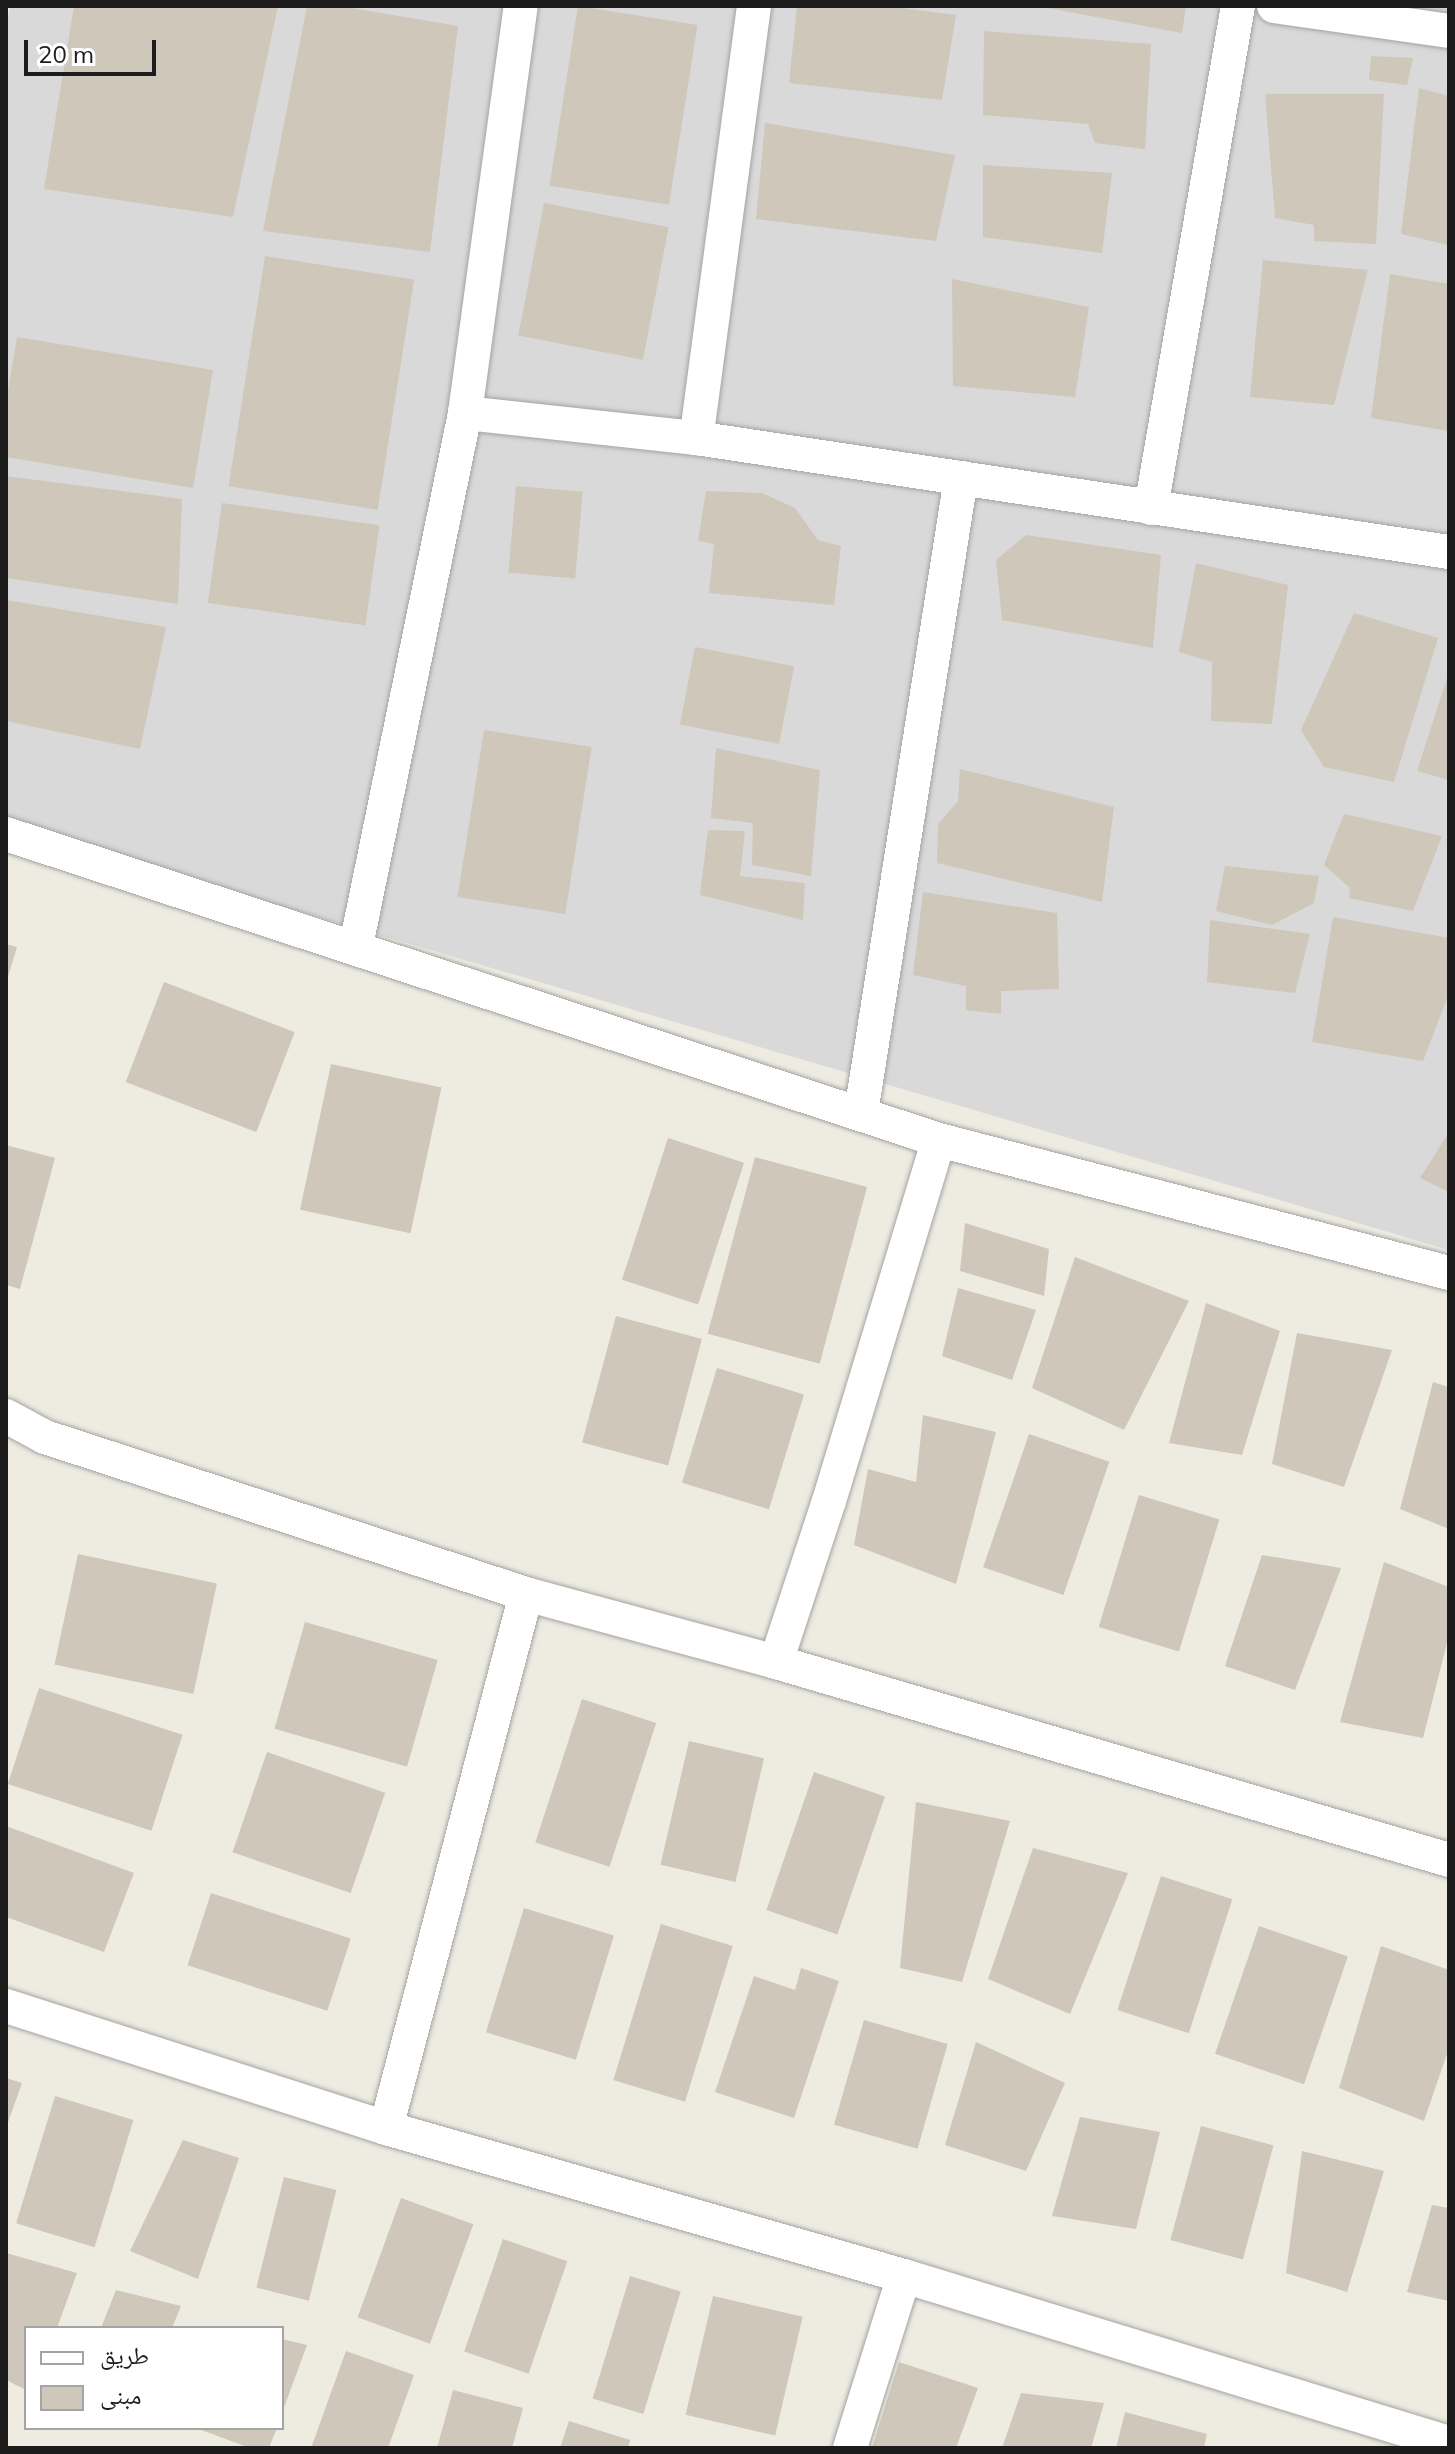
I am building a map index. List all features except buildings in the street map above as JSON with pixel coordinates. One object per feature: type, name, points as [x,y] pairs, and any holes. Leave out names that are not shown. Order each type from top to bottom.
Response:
[{"type":"street","points":[[356,946],[465,413],[521,6]]},
{"type":"street","points":[[696,438],[754,6]]},
{"type":"street","points":[[1151,508],[1238,6]]},
{"type":"street","points":[[1274,6],[1449,31]]},
{"type":"street","points":[[465,413],[696,438],[1449,552]]},
{"type":"street","points":[[861,1113],[961,478]]},
{"type":"street","points":[[6,834],[356,946],[939,1140],[1449,1273]]},
{"type":"street","points":[[776,1662],[829,1501],[939,1140]]},
{"type":"street","points":[[6,1416],[45,1437],[526,1594],[776,1662],[1449,1860]]},
{"type":"street","points":[[6,1439],[45,1437]]},
{"type":"street","points":[[386,2128],[526,1594]]},
{"type":"street","points":[[6,2006],[386,2128],[904,2276],[1449,2443]]},
{"type":"street","points":[[850,2448],[904,2276]]},
{"type":"shaded area","points":[[10,6],[1449,6],[1449,1250],[6,825],[6,29]]}]
